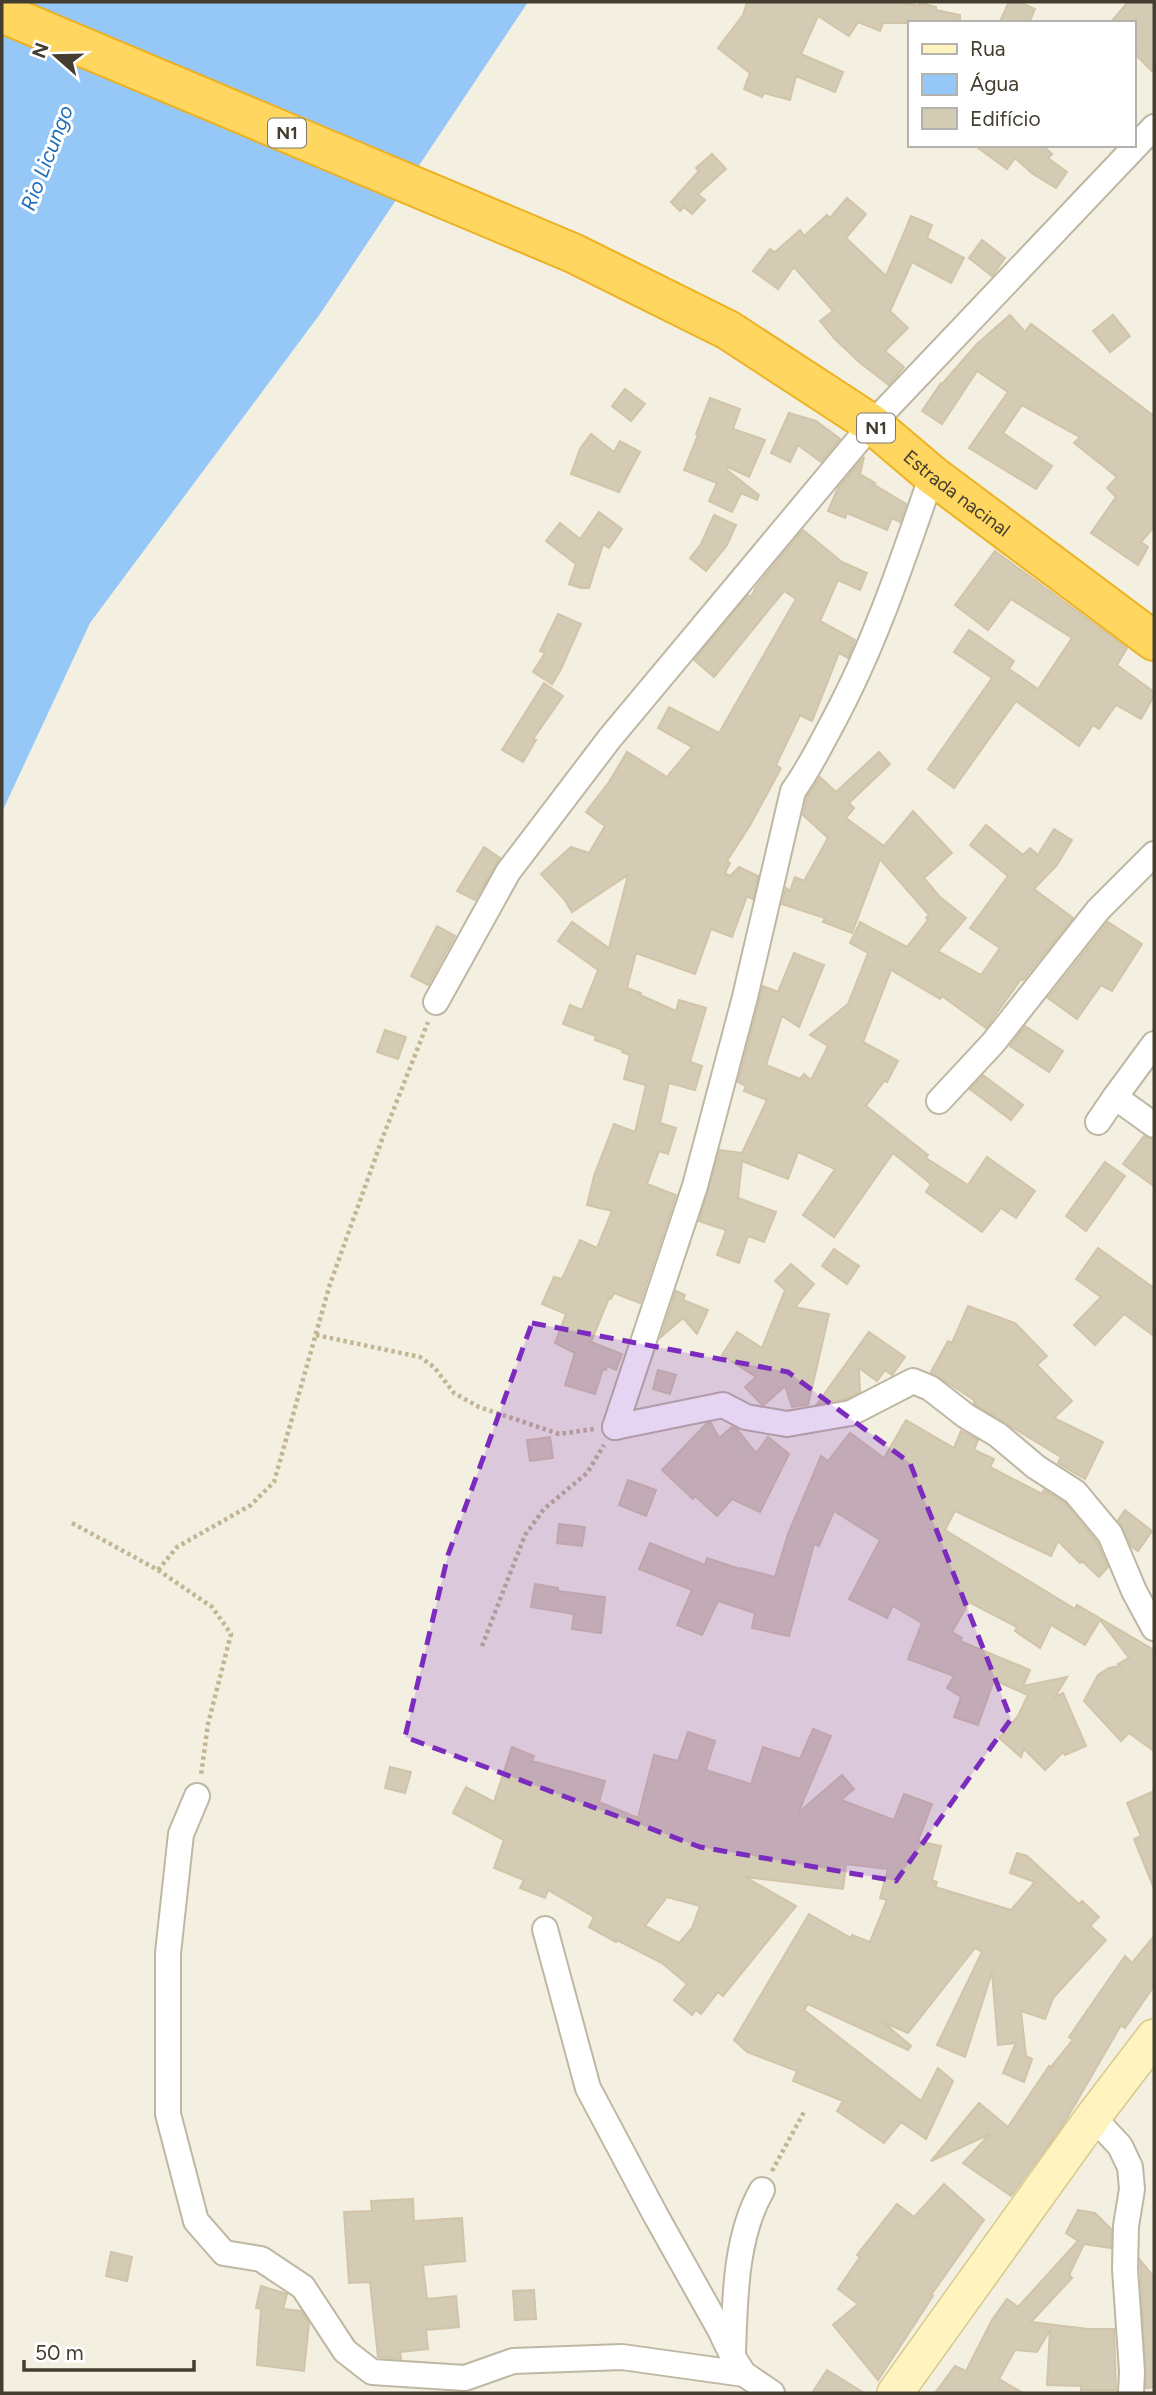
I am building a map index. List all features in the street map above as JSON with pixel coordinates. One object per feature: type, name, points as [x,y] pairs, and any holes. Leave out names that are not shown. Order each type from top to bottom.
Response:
[{"type":"highway","name":"Estrada nacinal","points":[[2,13],[573,253],[728,330],[872,425],[932,475],[1154,640]]},
{"type":"main road","points":[[904,2389],[1093,2117],[1154,2037]]},
{"type":"street","points":[[436,1002],[508,872],[610,738],[872,425],[1154,127]]},
{"type":"street","points":[[932,475],[869,648],[845,702],[793,791],[745,997],[695,1186],[615,1426],[723,1405],[746,1417],[788,1424],[852,1413],[913,1381],[930,1388],[1075,1492],[1110,1534],[1134,1591],[1154,1628]]},
{"type":"street","points":[[939,1101],[993,1044],[1098,910],[1154,854]]},
{"type":"street","points":[[1098,1122],[1154,1044]]},
{"type":"street","points":[[1115,1097],[1154,1125]]},
{"type":"street","points":[[197,1796],[181,1834],[168,1953],[168,2114],[196,2221],[224,2253],[261,2259],[303,2287],[345,2351],[372,2372],[465,2378]]},
{"type":"street","points":[[545,1929],[588,2088],[738,2365],[772,2393]]},
{"type":"street","points":[[1093,2117],[1120,2146],[1130,2166],[1132,2189],[1126,2226],[1125,2269],[1131,2393]]},
{"type":"street","points":[[738,2365],[735,2308],[742,2245],[750,2210],[762,2190]]},
{"type":"street","points":[[425,2393],[513,2361],[622,2357],[738,2365]]},
{"type":"path","points":[[158,1570],[177,1547],[251,1505],[274,1482],[330,1284],[436,1002]]},
{"type":"path","points":[[316,1335],[420,1357],[434,1367],[454,1393],[462,1398],[479,1407],[559,1434],[615,1426]]},
{"type":"path","points":[[482,1646],[525,1535],[544,1509],[589,1471],[615,1426]]},
{"type":"path","points":[[72,1523],[158,1570],[212,1607],[231,1633],[208,1724],[197,1796]]},
{"type":"path","points":[[762,2190],[804,2112]]},
{"type":"highlighted area","points":[[532,1323],[788,1372],[910,1463],[1011,1719],[896,1881],[700,1847],[405,1737],[448,1555]]},
{"type":"water","name":"Rio Licungo","points":[[2,2],[528,2],[320,314],[90,623],[2,812]]},
{"type":"building","points":[[747,2],[901,2],[936,7],[936,10],[960,15],[960,21],[883,23],[880,31],[858,22],[849,36],[818,16],[801,54],[843,72],[835,92],[796,76],[790,100],[764,93],[762,97],[744,89],[750,73],[718,48],[743,15]]},
{"type":"building","points":[[1009,2],[1019,2],[1035,9],[1030,21],[1000,21]]},
{"type":"building","points":[[1128,2],[1154,2],[1154,73],[1135,54],[1135,21],[1112,21]]},
{"type":"building","points":[[977,147],[1044,147],[1052,154],[1048,158],[1067,172],[1056,188],[1033,174],[1015,158],[1007,169]]},
{"type":"building","points":[[712,154],[726,169],[698,194],[705,200],[692,214],[684,207],[680,211],[671,202],[699,171],[696,168]]},
{"type":"building","points":[[847,198],[866,214],[846,238],[886,276],[911,216],[932,225],[927,238],[964,258],[951,283],[912,262],[890,311],[908,328],[885,351],[904,367],[889,385],[859,362],[820,321],[833,311],[794,267],[778,289],[753,271],[770,249],[775,252],[800,230],[804,236],[827,215],[830,218]]},
{"type":"building","points":[[982,240],[1005,258],[992,276],[969,258]]},
{"type":"building","points":[[1010,315],[1025,332],[1031,324],[1154,416],[1154,527],[1141,542],[1148,547],[1138,565],[1091,533],[1116,497],[1107,488],[1117,477],[1074,443],[1080,437],[1022,405],[1003,433],[1052,466],[1036,489],[969,448],[1008,392],[977,371],[942,424],[922,411],[941,383],[977,344]]},
{"type":"building","points":[[1113,315],[1130,336],[1110,352],[1093,331]]},
{"type":"building","points":[[625,389],[645,404],[631,421],[612,406]]},
{"type":"building","points":[[710,398],[740,409],[733,429],[765,440],[749,477],[728,467],[727,470],[759,495],[757,500],[741,493],[732,512],[709,501],[717,483],[684,470]]},
{"type":"building","points":[[789,413],[816,421],[840,439],[821,462],[798,445],[790,462],[771,453]]},
{"type":"building","points":[[591,434],[614,452],[620,441],[640,452],[619,492],[571,474],[580,449]]},
{"type":"building","points":[[864,457],[860,474],[906,504],[900,522],[892,518],[887,530],[847,513],[845,518],[828,511],[838,488]]},
{"type":"building","points":[[599,512],[622,529],[609,548],[603,544],[589,588],[581,588],[569,584],[576,564],[546,541],[560,523],[580,539]]},
{"type":"building","points":[[714,515],[736,525],[727,545],[706,571],[690,558],[701,544]]},
{"type":"building","points":[[803,530],[842,562],[867,573],[860,590],[838,580],[820,621],[855,640],[848,658],[839,653],[812,721],[800,715],[776,765],[781,768],[727,861],[730,863],[725,873],[730,876],[739,867],[758,876],[753,899],[747,896],[732,937],[711,929],[695,974],[636,953],[627,988],[676,1011],[679,1000],[706,1008],[690,1062],[702,1066],[695,1090],[669,1083],[660,1123],[676,1128],[668,1154],[659,1151],[647,1184],[676,1195],[640,1303],[614,1293],[611,1299],[609,1298],[591,1342],[622,1354],[616,1370],[607,1366],[606,1370],[603,1369],[595,1394],[565,1385],[575,1353],[555,1343],[566,1314],[542,1304],[554,1277],[562,1279],[580,1240],[597,1248],[612,1211],[587,1205],[594,1176],[614,1124],[635,1132],[646,1085],[624,1079],[630,1055],[595,1040],[596,1036],[563,1024],[570,1005],[582,1010],[598,970],[558,941],[572,922],[609,948],[628,875],[572,912],[541,874],[571,847],[589,853],[605,826],[586,812],[627,752],[667,777],[692,747],[658,728],[669,707],[719,733],[796,599],[784,591],[714,677],[694,660],[748,595],[751,597],[756,587]]},
{"type":"building","points":[[995,551],[1127,648],[1117,665],[1154,692],[1154,696],[1141,719],[1116,705],[1099,729],[1093,725],[1079,746],[1016,701],[954,788],[928,769],[992,678],[954,652],[969,630],[1014,661],[1009,669],[1038,689],[1072,638],[1011,599],[988,630],[955,605]]},
{"type":"building","points":[[558,614],[581,624],[552,684],[533,672],[545,653],[540,651]]},
{"type":"building","points":[[544,683],[563,696],[533,739],[536,740],[523,762],[502,750]]},
{"type":"building","points":[[879,752],[890,764],[849,803],[854,808],[846,818],[884,846],[913,811],[952,853],[924,878],[939,896],[966,918],[938,951],[981,975],[1000,948],[970,928],[1008,876],[970,845],[986,825],[1023,855],[1030,848],[1038,855],[1054,829],[1072,840],[1057,865],[1034,889],[1073,918],[1023,980],[1021,979],[986,1028],[942,996],[940,999],[891,970],[863,1042],[898,1061],[887,1082],[884,1081],[866,1106],[928,1155],[926,1158],[968,1185],[987,1157],[1035,1191],[1016,1218],[1001,1208],[982,1232],[926,1192],[931,1184],[893,1153],[834,1237],[803,1215],[835,1169],[798,1152],[788,1179],[742,1161],[738,1198],[776,1212],[764,1242],[748,1236],[739,1263],[717,1255],[726,1230],[699,1221],[720,1150],[742,1153],[767,1100],[744,1091],[746,1086],[738,1082],[763,986],[778,992],[794,953],[824,965],[799,1027],[782,1016],[766,1065],[800,1079],[804,1074],[811,1080],[828,1046],[810,1035],[848,1004],[868,953],[850,943],[860,922],[907,947],[928,920],[926,918],[929,915],[880,859],[852,933],[823,922],[825,918],[782,904],[786,888],[790,891],[795,877],[804,881],[828,838],[803,815],[807,797],[820,777],[836,792]]},
{"type":"building","points":[[484,847],[500,858],[475,900],[457,891]]},
{"type":"building","points":[[1108,922],[1142,944],[1112,991],[1101,985],[1077,1019],[1048,998]]},
{"type":"building","points":[[437,926],[455,936],[428,985],[411,976]]},
{"type":"building","points":[[1025,1026],[1063,1051],[1049,1072],[1010,1046]]},
{"type":"building","points":[[385,1030],[406,1037],[398,1059],[377,1052]]},
{"type":"building","points":[[983,1075],[1023,1105],[1011,1120],[970,1089]]},
{"type":"building","points":[[1144,1136],[1154,1140],[1154,1186],[1123,1164]]},
{"type":"building","points":[[1105,1162],[1125,1176],[1086,1231],[1066,1216]]},
{"type":"building","points":[[1098,1248],[1154,1288],[1154,1336],[1124,1314],[1095,1345],[1074,1325],[1101,1297],[1076,1279]]},
{"type":"building","points":[[834,1249],[859,1266],[847,1284],[822,1266]]},
{"type":"building","points":[[791,1264],[814,1284],[795,1307],[829,1314],[808,1405],[792,1407],[785,1386],[764,1405],[745,1387],[756,1377],[722,1355],[737,1332],[762,1348],[785,1290],[775,1281]]},
{"type":"building","points":[[676,1291],[685,1295],[683,1300],[708,1310],[697,1334],[683,1318],[661,1337]]},
{"type":"building","points":[[968,1306],[1015,1323],[1047,1356],[1037,1365],[1072,1401],[1054,1418],[1103,1442],[1085,1479],[1058,1463],[1061,1457],[974,1404],[974,1400],[931,1372],[948,1341],[952,1343]]},
{"type":"building","points":[[869,1332],[905,1357],[892,1375],[885,1370],[877,1381],[859,1368],[860,1392],[846,1399],[817,1404]]},
{"type":"building","points":[[658,1370],[676,1375],[670,1394],[653,1389]]},
{"type":"building","points":[[906,1420],[954,1448],[961,1431],[978,1440],[974,1450],[994,1459],[990,1467],[1042,1494],[1044,1490],[1065,1503],[1097,1542],[1108,1567],[1099,1577],[1058,1541],[1051,1556],[955,1511],[945,1530],[1075,1609],[1077,1605],[1154,1650],[1154,1751],[1129,1733],[1121,1741],[1084,1701],[1098,1675],[1109,1668],[1121,1666],[1118,1664],[1129,1658],[1100,1620],[1085,1645],[1051,1625],[1040,1648],[1015,1631],[1017,1627],[969,1602],[952,1632],[962,1638],[960,1641],[1030,1670],[1023,1686],[1067,1677],[1055,1697],[1063,1693],[1086,1746],[1065,1755],[1063,1752],[1045,1770],[1024,1749],[1021,1757],[999,1738],[1018,1716],[1028,1695],[994,1680],[978,1725],[954,1717],[961,1697],[947,1688],[954,1676],[908,1659],[922,1623],[893,1606],[887,1618],[849,1599],[880,1540],[834,1511],[819,1546],[814,1544],[789,1636],[752,1628],[755,1613],[718,1601],[702,1635],[677,1625],[692,1590],[639,1569],[650,1543],[705,1565],[707,1558],[775,1577],[788,1534],[821,1456],[828,1461],[850,1433],[884,1458]]},
{"type":"building","points":[[707,1423],[711,1423],[719,1438],[732,1427],[737,1429],[756,1453],[768,1437],[789,1454],[760,1512],[732,1499],[717,1516],[695,1496],[693,1499],[662,1470]]},
{"type":"building","points":[[550,1437],[553,1458],[530,1461],[527,1440]]},
{"type":"building","points":[[628,1480],[656,1490],[646,1516],[619,1505]]},
{"type":"building","points":[[1125,1510],[1152,1531],[1138,1551],[1131,1546],[1118,1520]]},
{"type":"building","points":[[559,1524],[585,1527],[582,1546],[557,1543]]},
{"type":"building","points":[[535,1584],[558,1588],[558,1591],[605,1597],[601,1633],[572,1629],[574,1614],[531,1607]]},
{"type":"building","points":[[813,1729],[831,1736],[798,1813],[842,1775],[854,1789],[841,1800],[894,1820],[904,1794],[932,1804],[918,1841],[941,1846],[932,1880],[937,1882],[935,1887],[1011,1910],[1035,1882],[1010,1873],[1017,1853],[1027,1856],[1079,1904],[1082,1901],[1099,1917],[1090,1926],[1106,1940],[1053,1998],[1045,2019],[1021,2011],[1026,2056],[1032,2059],[1024,2082],[1003,2073],[1016,2043],[998,2045],[992,1972],[965,2057],[937,2045],[982,1952],[975,1948],[908,2033],[883,2022],[911,2046],[908,2050],[808,2004],[804,2010],[921,2101],[938,2068],[953,2081],[926,2139],[901,2122],[884,2143],[837,2111],[843,2101],[793,2081],[797,2071],[747,2052],[734,2040],[809,1914],[851,1938],[852,1935],[870,1942],[887,1900],[880,1898],[888,1869],[846,1864],[843,1889],[745,1877],[796,1906],[723,1996],[718,1992],[701,2014],[696,2010],[692,2015],[674,2000],[687,1984],[662,1963],[589,1927],[594,1917],[548,1890],[545,1898],[520,1888],[524,1880],[494,1868],[504,1840],[453,1813],[466,1787],[494,1802],[512,1747],[534,1756],[532,1761],[605,1781],[599,1802],[638,1818],[654,1755],[678,1761],[688,1732],[715,1741],[706,1770],[751,1784],[763,1747],[800,1759]],"holes":[[[667,1897],[700,1906],[692,1928],[679,1943],[645,1926]]]},
{"type":"building","points":[[390,1767],[411,1772],[405,1793],[385,1788]]},
{"type":"building","points":[[1154,1791],[1153,1886],[1134,1839],[1141,1836],[1127,1803]]},
{"type":"building","points":[[1154,1936],[1154,1986],[1125,2028],[1121,2025],[1063,2125],[1011,2196],[963,2163],[990,2134],[931,2161],[979,2103],[1008,2127],[1049,2066],[1051,2067],[1073,2040],[1069,2037],[1125,1956],[1132,1963]]},
{"type":"building","points":[[944,2184],[984,2220],[931,2295],[933,2296],[878,2380],[833,2325],[858,2304],[838,2289],[860,2257],[857,2255],[897,2204],[914,2217]]},
{"type":"building","points":[[413,2199],[414,2221],[462,2218],[465,2261],[423,2265],[427,2299],[456,2296],[459,2327],[426,2330],[428,2349],[400,2352],[401,2359],[378,2357],[370,2282],[349,2283],[344,2212],[372,2211],[371,2201]]},
{"type":"building","points":[[1078,2210],[1095,2213],[1111,2229],[1111,2248],[1084,2244],[1069,2275],[1072,2278],[1031,2322],[1088,2329],[1114,2329],[1116,2390],[1081,2390],[1081,2386],[1047,2385],[1050,2330],[1037,2352],[1015,2350],[999,2379],[1023,2393],[935,2393],[955,2366],[966,2371],[992,2320],[1007,2299],[1018,2307],[1078,2241],[1066,2233]]},
{"type":"building","points":[[111,2252],[132,2257],[127,2281],[106,2276]]},
{"type":"building","points":[[1140,2260],[1154,2277],[1154,2387],[1146,2388]]},
{"type":"building","points":[[261,2286],[287,2294],[283,2309],[301,2311],[309,2323],[304,2371],[257,2365],[261,2309],[256,2308]]},
{"type":"building","points":[[534,2290],[536,2319],[515,2320],[513,2291]]},
{"type":"building","points":[[827,2370],[864,2393],[812,2393]]}]
